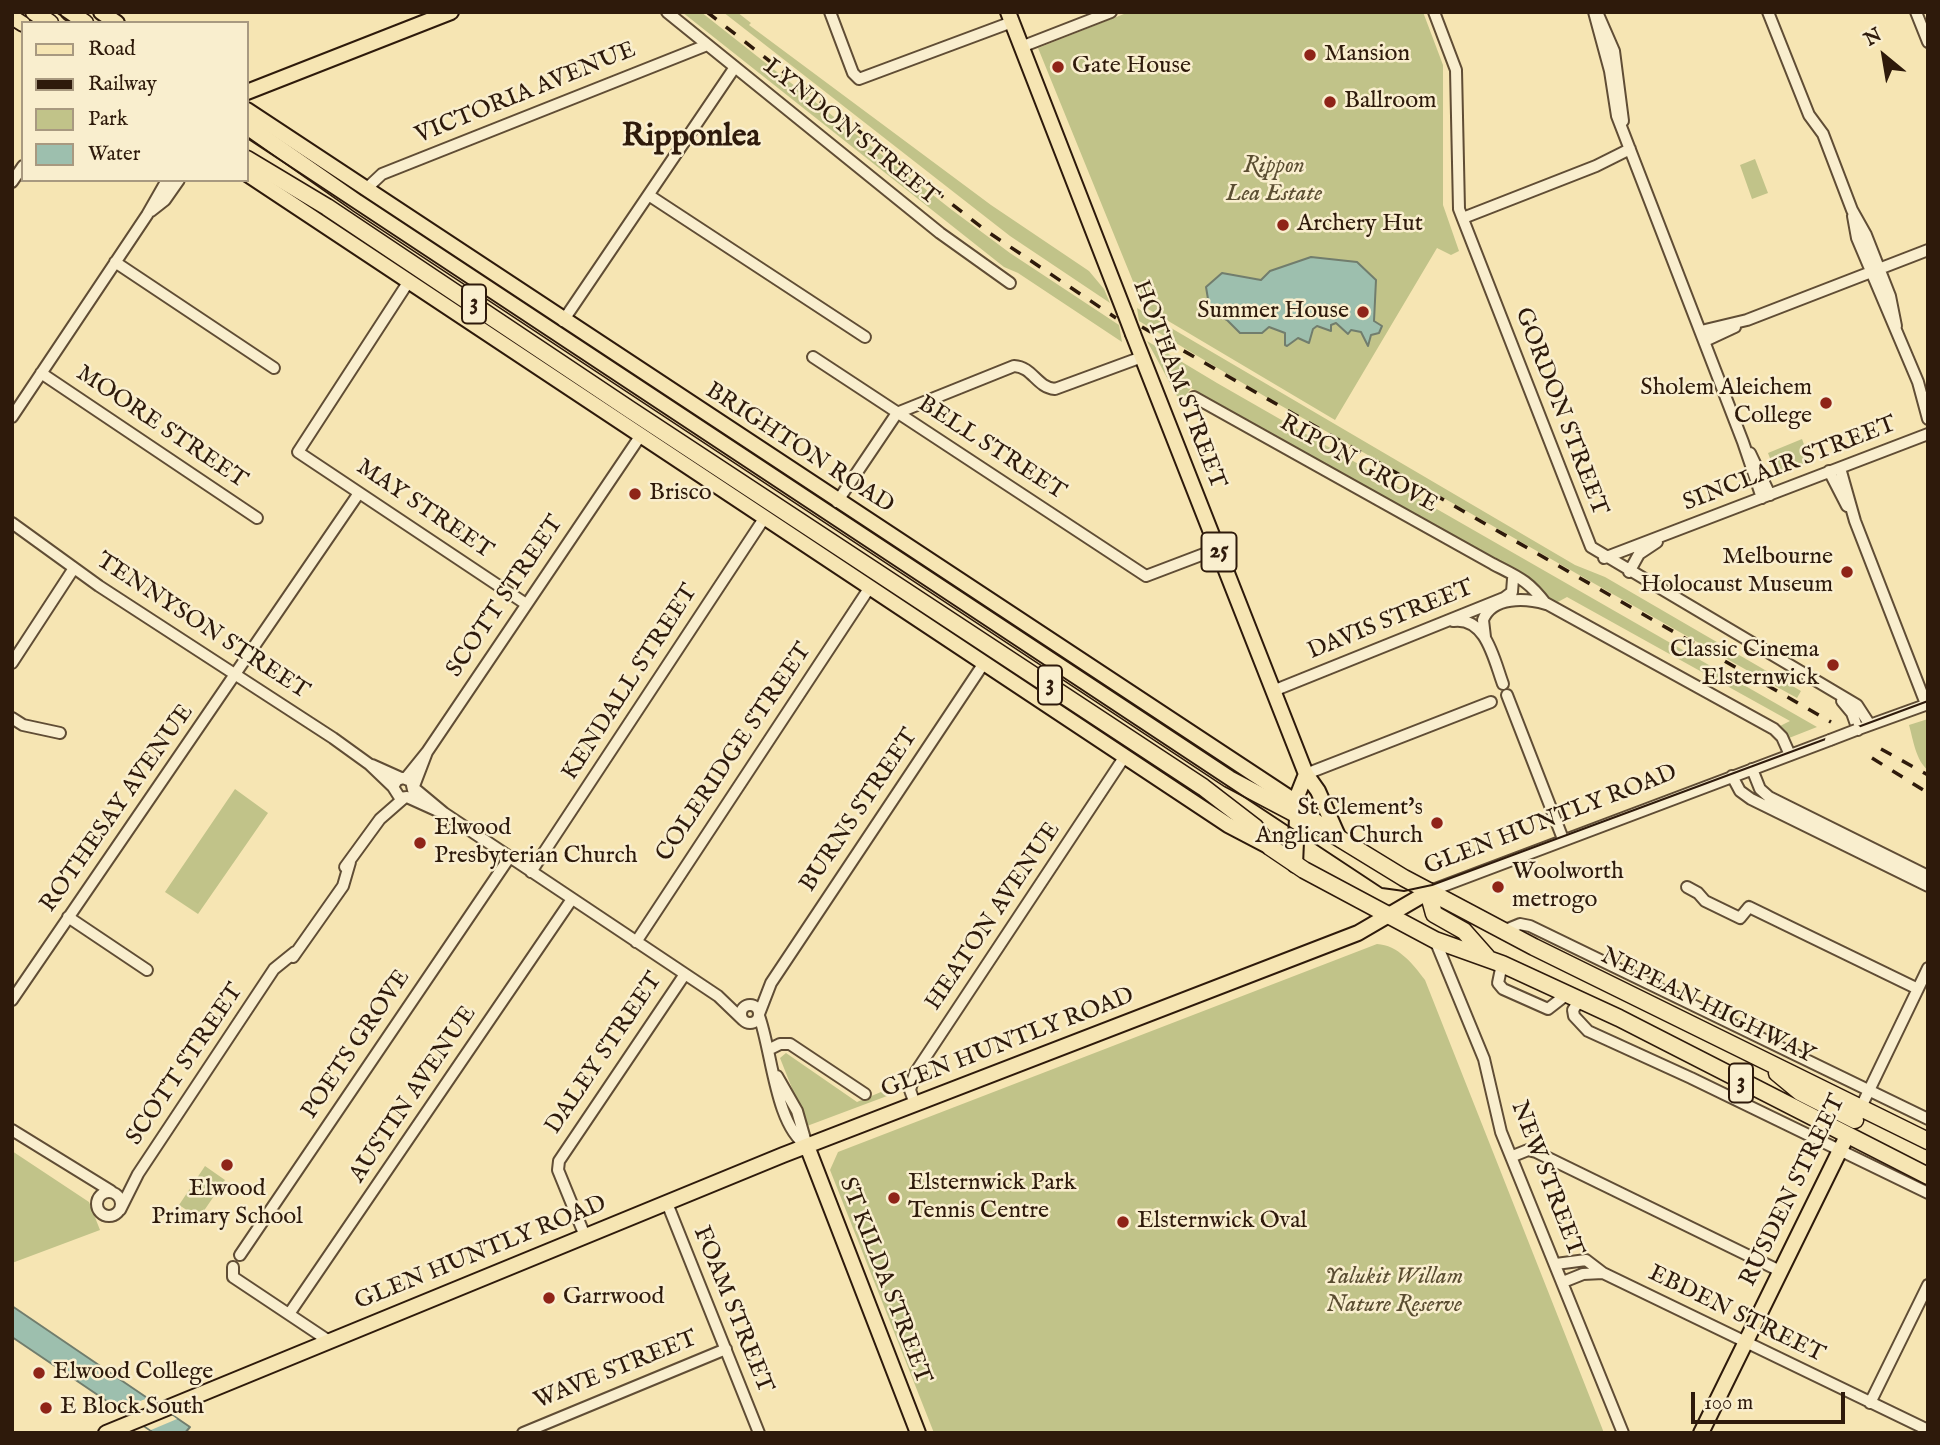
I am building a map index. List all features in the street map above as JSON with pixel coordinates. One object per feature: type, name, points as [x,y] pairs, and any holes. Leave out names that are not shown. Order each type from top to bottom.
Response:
[{"type":"highway","name":"BRIGHTON ROAD","points":[[248,127],[494,293],[1213,769],[1297,810],[1429,892]]},
{"type":"highway","name":"3","points":[[248,160],[344,218],[1217,796],[1255,827],[1270,847],[1295,865],[1388,917]]},
{"type":"highway","points":[[482,310],[494,293]]},
{"type":"highway","points":[[733,475],[745,460]]},
{"type":"highway","points":[[1048,684],[1059,668]]},
{"type":"highway","points":[[1429,892],[1435,915],[1464,930],[1495,962]]},
{"type":"highway","name":"NEPEAN HIGHWAY","points":[[1429,892],[1768,1063],[1800,1093],[1858,1114]]},
{"type":"highway","name":"NEPEAN HIGHWAY","points":[[1388,917],[1637,1027],[1928,1176]]},
{"type":"highway","points":[[1858,1114],[1928,1141]]},
{"type":"highway","name":"RUSDEN STREET","points":[[1847,1136],[1858,1114]]},
{"type":"main road","points":[[248,92],[451,12]]},
{"type":"main road","name":"HOTHAM STREET","points":[[1010,17],[1306,774],[1318,790],[1331,832]]},
{"type":"main road","name":"BRIGHTON ROAD","points":[[248,111],[968,588],[1297,810]]},
{"type":"main road","points":[[248,175],[1236,831],[1270,847]]},
{"type":"main road","points":[[344,218],[361,248]]},
{"type":"main road","points":[[456,311],[482,310]]},
{"type":"main road","points":[[519,334],[538,366]]},
{"type":"main road","points":[[745,460],[776,461]]},
{"type":"main road","points":[[692,468],[733,475]]},
{"type":"main road","points":[[821,534],[838,566]]},
{"type":"main road","points":[[968,588],[978,614]]},
{"type":"main road","points":[[1015,683],[1045,687],[1048,684]]},
{"type":"main road","points":[[1295,865],[1297,810],[1306,774]]},
{"type":"main road","name":"GLEN HUNTLY ROAD","points":[[106,1433],[807,1146],[1291,960],[1388,917],[1429,892]]},
{"type":"main road","name":"RUSDEN STREET","points":[[1701,1433],[1847,1136]]},
{"type":"main road","name":"ST KILDA STREET","points":[[807,1146],[918,1433]]},
{"type":"street","name":"LYNDON STREET","points":[[667,12],[940,233],[1010,283]]},
{"type":"street","points":[[830,12],[853,73],[859,79],[1010,17]]},
{"type":"street","points":[[1021,47],[1111,12]]},
{"type":"street","name":"GORDON STREET","points":[[1434,12],[1456,70],[1458,202],[1586,538],[1593,550],[1860,707],[1870,725]]},
{"type":"street","points":[[1595,12],[1610,71],[1612,102],[1766,496]]},
{"type":"street","points":[[1768,12],[1809,115],[1823,134],[1852,210],[1866,234],[1880,299],[1896,326],[1918,382],[1928,419]]},
{"type":"street","points":[[1916,12],[1928,42]]},
{"type":"street","name":"VICTORIA AVENUE","points":[[366,189],[382,174],[707,45]]},
{"type":"street","points":[[563,321],[650,196],[735,66]]},
{"type":"street","points":[[1463,218],[1632,152]]},
{"type":"street","points":[[12,417],[147,215],[166,182]]},
{"type":"street","points":[[147,215],[165,200],[178,182]]},
{"type":"street","points":[[650,196],[865,337]]},
{"type":"street","points":[[1703,336],[1928,250]]},
{"type":"street","points":[[115,262],[274,368]]},
{"type":"street","name":"MAY STREET","points":[[409,281],[298,452],[526,604]]},
{"type":"street","name":"BELL STREET","points":[[813,357],[1146,576],[1217,549]]},
{"type":"street","points":[[837,502],[897,413],[1012,366],[1025,368],[1043,386],[1055,389],[1142,357]]},
{"type":"street","name":"MOORE STREET","points":[[41,373],[257,518]]},
{"type":"street","points":[[1918,382],[1928,399]]},
{"type":"street","name":"RIPON GROVE","points":[[1194,397],[1524,579],[1546,604]]},
{"type":"street","name":"SINCLAIR STREET","points":[[1604,558],[1637,543],[1668,535],[1928,434]]},
{"type":"street","name":"SCOTT STREET","points":[[408,788],[428,752],[526,604],[642,435]]},
{"type":"street","points":[[1835,470],[1927,704]]},
{"type":"street","name":"ROTHESAY AVENUE","points":[[12,1000],[359,493]]},
{"type":"street","name":"KENDALL STREET","points":[[531,872],[765,517]]},
{"type":"street","name":"TENNYSON STREET","points":[[12,523],[235,677],[309,722],[369,764]]},
{"type":"street","name":"SINCLAIR STREET","points":[[1629,572],[1639,554],[1668,535]]},
{"type":"street","points":[[12,663],[74,568]]},
{"type":"street","name":"RIPON GROVE","points":[[1502,568],[1546,604],[1774,729],[1781,736],[1790,755]]},
{"type":"street","name":"DAVIS STREET","points":[[1273,691],[1451,621],[1509,595],[1513,579]]},
{"type":"street","name":"COLERIDGE STREET","points":[[636,942],[870,587]]},
{"type":"street","name":"DAVIS STREET","points":[[1485,639],[1483,620],[1491,609],[1520,598],[1546,604]]},
{"type":"street","points":[[1451,621],[1471,621],[1485,639],[1563,839]]},
{"type":"street","name":"BURNS STREET","points":[[747,1006],[771,983],[984,663]]},
{"type":"street","name":"GORDON STREET","points":[[1838,696],[1852,713],[1857,730]]},
{"type":"street","points":[[1306,774],[1491,702]]},
{"type":"street","name":"GLEN HUNTLY ROAD","points":[[1429,892],[1563,839],[1927,704]]},
{"type":"street","points":[[12,718],[23,725],[60,733]]},
{"type":"street","name":"HEATON AVENUE","points":[[915,1104],[910,1090],[915,1073],[1125,756]]},
{"type":"street","points":[[369,764],[718,996],[757,1030],[768,1050]]},
{"type":"street","points":[[369,764],[393,788],[397,796],[408,788]]},
{"type":"street","points":[[1752,769],[1761,791],[1784,811]]},
{"type":"street","points":[[1732,776],[1744,794],[1901,868],[1928,886]]},
{"type":"street","points":[[380,819],[393,788]]},
{"type":"street","points":[[380,819],[408,788]]},
{"type":"street","name":"SCOTT STREET","points":[[120,1210],[138,1174],[269,981],[288,967],[295,952],[334,896],[341,873],[380,819]]},
{"type":"street","name":"POETS GROVE","points":[[240,1255],[509,858]]},
{"type":"street","points":[[1901,868],[1928,876]]},
{"type":"street","points":[[1687,887],[1705,901],[1740,918],[1749,907],[1918,989]]},
{"type":"street","name":"AUSTIN AVENUE","points":[[289,1314],[572,899]]},
{"type":"street","points":[[68,917],[147,970]]},
{"type":"street","points":[[1503,931],[1524,924],[1928,1119]]},
{"type":"street","name":"NEW STREET","points":[[1435,940],[1481,1050],[1498,1124],[1623,1433]]},
{"type":"street","points":[[1569,964],[1571,946]]},
{"type":"street","name":"RUSDEN STREET","points":[[1858,1114],[1928,968]]},
{"type":"street","name":"DALEY STREET","points":[[585,1236],[558,1170],[559,1161],[685,974]]},
{"type":"street","name":"BURNS STREET","points":[[759,1015],[771,983]]},
{"type":"street","points":[[718,996],[756,1007],[768,1050]]},
{"type":"street","points":[[1572,998],[1574,1016],[1588,1031],[1928,1193]]},
{"type":"street","points":[[746,1022],[740,1014],[747,1006]]},
{"type":"street","points":[[746,1022],[759,1015]]},
{"type":"street","points":[[768,1050],[780,1044],[790,1044],[864,1094]]},
{"type":"street","name":"ST KILDA STREET","points":[[768,1050],[780,1098],[795,1135],[807,1146]]},
{"type":"street","points":[[12,1130],[79,1174],[112,1191],[121,1198],[120,1210],[113,1216],[104,1215],[93,1189],[79,1174]]},
{"type":"street","points":[[1513,1156],[1528,1150],[1536,1152],[1780,1271]]},
{"type":"street","name":"SCOTT STREET","points":[[112,1191],[121,1188],[138,1174]]},
{"type":"street","points":[[97,1201],[102,1194],[112,1191]]},
{"type":"street","name":"FOAM STREET","points":[[667,1203],[759,1433]]},
{"type":"street","name":"EBDEN STREET","points":[[1556,1264],[1586,1261],[1602,1273],[1924,1430]]},
{"type":"street","points":[[233,1267],[233,1277],[329,1341]]},
{"type":"street","points":[[1563,1282],[1583,1274],[1602,1273]]},
{"type":"street","points":[[1870,1403],[1928,1285]]},
{"type":"street","name":"WAVE STREET","points":[[523,1433],[726,1349]]},
{"type":"green space","points":[[682,12],[701,12],[952,210],[1010,253],[1119,325],[1122,342],[1018,273],[1004,267]]},
{"type":"green space","points":[[723,12],[737,12],[751,23],[749,25],[991,205],[1089,271],[1104,289],[1110,303],[1010,236]]},
{"type":"green space","name":"Rippon Lea Estate","points":[[1129,12],[1423,12],[1443,65],[1443,205],[1459,251],[1451,255],[1437,248],[1335,420],[1143,306],[1038,48]]},
{"type":"green space","points":[[1755,159],[1768,193],[1752,199],[1740,165]]},
{"type":"green space","points":[[1137,308],[1575,565],[1605,577],[1801,691],[1797,698],[1271,400],[1139,321]]},
{"type":"green space","points":[[1147,341],[1817,727],[1789,738],[1780,726],[1790,721],[1567,597],[1556,603],[1503,563],[1191,388],[1184,398],[1177,396]]},
{"type":"green space","points":[[1802,439],[1810,461],[1776,474],[1768,453]]},
{"type":"green space","points":[[1928,719],[1928,770],[1918,755],[1909,725]]},
{"type":"green space","points":[[235,789],[268,813],[198,914],[165,892]]},
{"type":"green space","name":"Yalukit Willam Nature Reserve","points":[[1377,944],[1398,952],[1425,980],[1604,1433],[934,1433],[830,1170],[838,1152]]},
{"type":"green space","points":[[786,1053],[857,1102],[881,1092],[887,1096],[807,1126],[780,1058]]},
{"type":"green space","points":[[12,1151],[89,1202],[100,1230],[12,1263]]},
{"type":"green space","points":[[205,1166],[225,1180],[199,1218],[179,1205]]},
{"type":"water","points":[[1311,257],[1357,262],[1376,280],[1374,321],[1382,326],[1379,333],[1371,335],[1368,346],[1361,332],[1351,330],[1348,334],[1336,323],[1331,325],[1331,331],[1317,326],[1313,329],[1309,343],[1298,338],[1287,346],[1285,333],[1269,327],[1262,333],[1240,333],[1227,320],[1210,311],[1206,287],[1222,273],[1261,280],[1270,271]]},
{"type":"water","points":[[12,1306],[190,1427],[185,1433],[154,1433],[12,1337]]},
{"type":"pier","points":[[148,1398],[177,1419],[151,1430],[120,1409]]},
{"type":"tram line","points":[[56,12],[69,21]]},
{"type":"tram line","points":[[248,139],[1382,888],[1404,891],[1432,885],[1928,701]]},
{"type":"railway","points":[[707,12],[985,230],[1116,318]]},
{"type":"railway","points":[[1142,327],[1831,722]]},
{"type":"railway","points":[[1881,749],[1928,775]]},
{"type":"railway","points":[[1872,758],[1928,793]]},
{"type":"place","name":"Mansion","points":[[1310,55]]},
{"type":"place","name":"Gate House","points":[[1058,67]]},
{"type":"place","name":"Ballroom","points":[[1330,102]]},
{"type":"place","name":"Archery Hut","points":[[1283,225]]},
{"type":"place","name":"Summer House","points":[[1363,312]]},
{"type":"place","name":"Sholem Aleichem College","points":[[1826,403]]},
{"type":"place","name":"Brisco","points":[[635,494]]},
{"type":"place","name":"Melbourne Holocaust Museum","points":[[1847,572]]},
{"type":"place","name":"Classic Cinema Elsternwick","points":[[1833,665]]},
{"type":"place","name":"St Clement's Anglican Church","points":[[1437,823]]},
{"type":"place","name":"Elwood Presbyterian Church","points":[[420,843]]},
{"type":"place","name":"Woolworth metrogo","points":[[1498,887]]},
{"type":"place","name":"Elwood Primary School","points":[[227,1165]]},
{"type":"place","name":"Elsternwick Park Tennis Centre","points":[[894,1198]]},
{"type":"place","name":"Elsternwick Oval","points":[[1123,1222]]},
{"type":"place","name":"Garrwood","points":[[549,1298]]},
{"type":"place","name":"Elwood College","points":[[39,1373]]},
{"type":"place","name":"E Block South","points":[[46,1408]]},
{"type":"district","name":"Ripponlea","points":[[691,138]]}]
